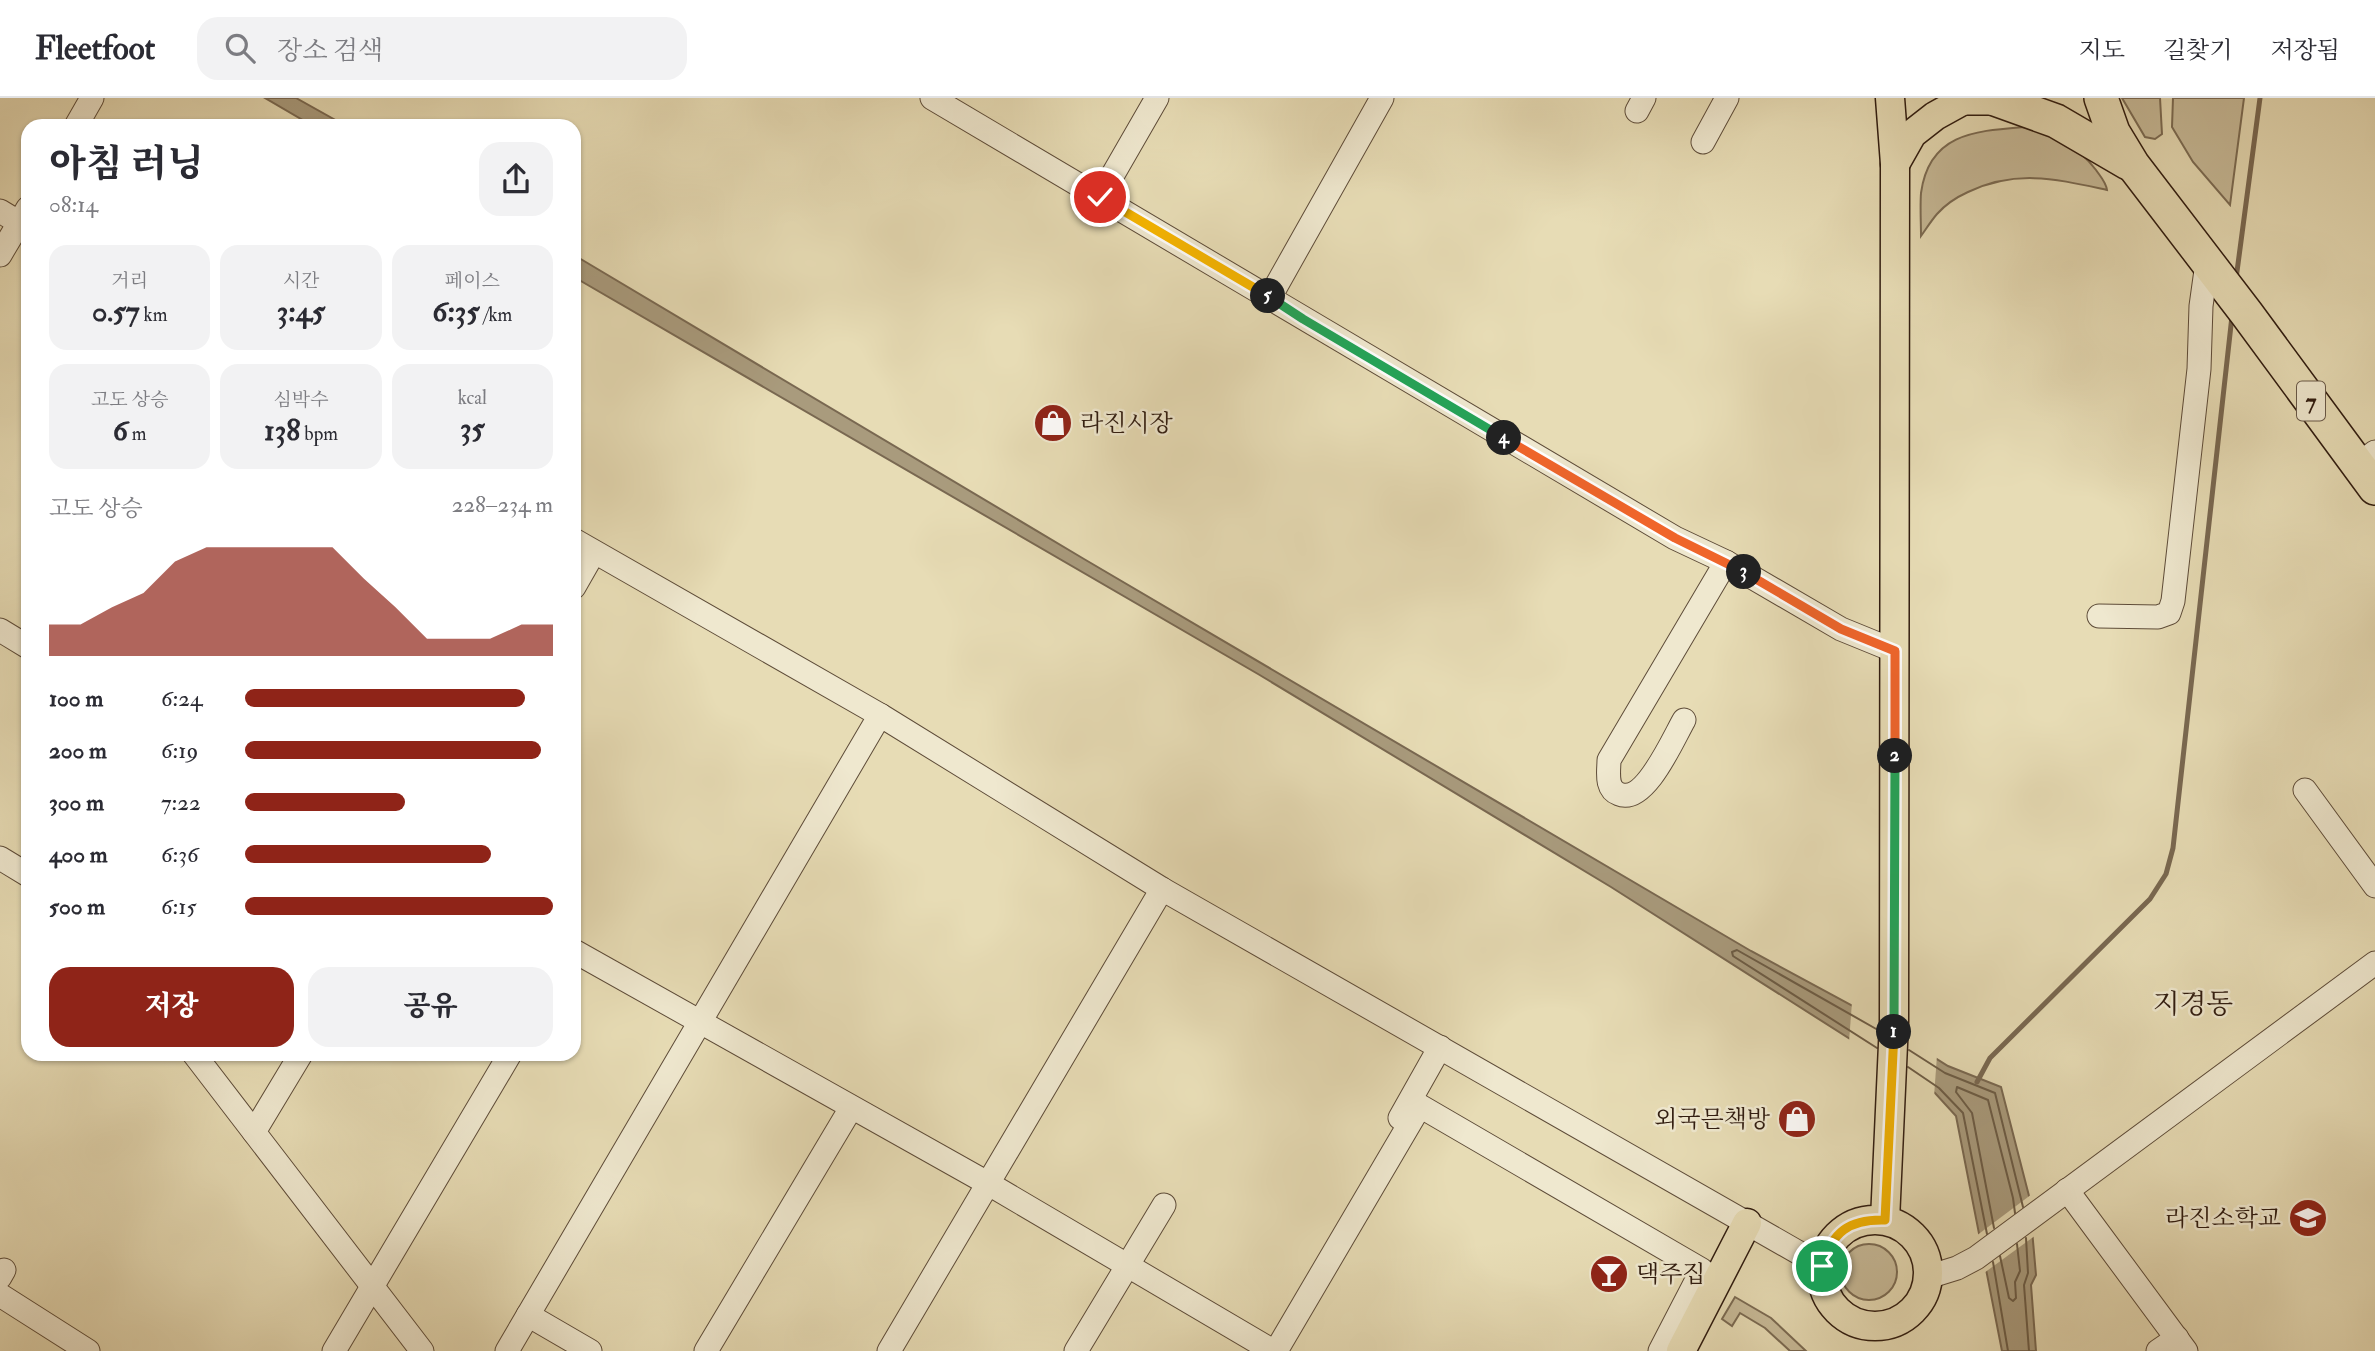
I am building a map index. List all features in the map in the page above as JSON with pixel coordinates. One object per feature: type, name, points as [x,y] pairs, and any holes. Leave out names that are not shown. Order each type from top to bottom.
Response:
[{"type":"highway","name":"7","points":[[2101,98],[2113,132],[2133,165],[2369,468]]},
{"type":"highway","name":"7","points":[[1979,99],[2056,121],[2133,165]]},
{"type":"main road","points":[[1885,1220],[1894,1023],[1895,164],[1891,98]]},
{"type":"main road","points":[[1895,164],[1912,134],[1935,116],[1979,99]]},
{"type":"main road","points":[[1867,1220],[1885,1220],[1901,1226],[1915,1237],[1924,1251],[1928,1277],[1928,1286],[1920,1303],[1892,1338],[1873,1327],[1855,1323],[1839,1313],[1828,1300],[1822,1284],[1822,1266],[1827,1249],[1837,1235],[1851,1225],[1867,1220]]},
{"type":"main road","points":[[1681,1351],[1747,1223]]},
{"type":"street","points":[[80,119],[92,98]]},
{"type":"street","points":[[932,98],[1675,538],[1726,562],[1841,629],[1895,651]]},
{"type":"street","points":[[1100,197],[1157,98]]},
{"type":"street","points":[[1270,297],[1381,98]]},
{"type":"street","points":[[1703,142],[1727,98]]},
{"type":"street","points":[[0,255],[19,217]]},
{"type":"street","points":[[2099,616],[2158,617],[2169,613],[2173,601],[2199,369],[2201,306],[2214,271]]},
{"type":"street","points":[[581,544],[880,715],[1162,889],[1822,1266]]},
{"type":"street","points":[[581,575],[594,552]]},
{"type":"street","points":[[1684,720],[1650,778],[1636,793],[1622,796],[1613,791],[1609,782],[1609,760],[1726,562]]},
{"type":"street","points":[[0,631],[21,643]]},
{"type":"street","points":[[507,1351],[880,715]]},
{"type":"street","points":[[2305,790],[2375,886]]},
{"type":"street","points":[[0,858],[21,871]]},
{"type":"street","points":[[889,1351],[1162,889]]},
{"type":"street","points":[[581,955],[989,1184],[1266,1347],[1264,1351]]},
{"type":"street","points":[[1928,1277],[1957,1268],[1976,1258],[2375,963]]},
{"type":"street","points":[[1320,1258],[1440,1047]]},
{"type":"street","points":[[199,1061],[422,1351]]},
{"type":"street","points":[[254,1132],[297,1061]]},
{"type":"street","points":[[334,1351],[506,1061]]},
{"type":"street","points":[[1276,1351],[1420,1106],[1702,1270],[1660,1351]]},
{"type":"street","points":[[706,1351],[851,1108]]},
{"type":"street","points":[[2067,1191],[2174,1347]]},
{"type":"street","points":[[1076,1351],[1164,1205]]},
{"type":"street","points":[[0,1295],[88,1351]]},
{"type":"street","points":[[528,1315],[590,1351]]},
{"type":"shaded area","points":[[2122,98],[2160,98],[2162,134],[2155,139],[2145,137]]},
{"type":"shaded area","points":[[2173,98],[2244,98],[2230,205],[2193,162],[2172,127]]},
{"type":"shaded area","points":[[2023,127],[2064,141],[2081,153],[2096,170],[2107,190],[2037,178],[2003,180],[1968,192],[1951,202],[1937,214],[1921,236],[1921,193],[1933,158],[1944,147],[1971,134]]},
{"type":"shaded area","points":[[1869,1244],[1880,1246],[1889,1252],[1895,1261],[1895,1283],[1889,1292],[1880,1298],[1869,1300],[1858,1298],[1849,1292],[1843,1283],[1841,1272],[1843,1261],[1849,1252],[1858,1246]]},
{"type":"shaded area","points":[[1735,1297],[1771,1318],[1806,1351],[1790,1351],[1765,1328],[1740,1313],[1732,1326],[1722,1319]]},
{"type":"water","points":[[265,98],[296,98],[334,119],[301,119]]},
{"type":"water","points":[[581,259],[1751,951],[1853,1006],[1948,1066],[2001,1087],[2029,1196],[2036,1275],[2031,1285],[2036,1351],[2002,1351],[1956,1116],[1935,1093],[1611,887],[1258,674],[581,281]]},
{"type":"pier","points":[[1852,1002],[1937,1055],[1934,1097],[1849,1042]]},
{"type":"pier","points":[[2032,1194],[2036,1235],[1984,1273],[1976,1236]]},
{"type":"waterway","points":[[2236,279],[2260,98]]},
{"type":"waterway","points":[[1977,1082],[1990,1058],[2150,899],[2166,874],[2173,848],[2232,316]]},
{"type":"place","name":"라진시장","points":[[1053,423]]},
{"type":"place","name":"외국믄책방","points":[[1797,1119]]},
{"type":"place","name":"라진소학교","points":[[2308,1218]]},
{"type":"place","name":"댁주집","points":[[1609,1274]]},
{"type":"district","name":"지경동","points":[[2193,1003]]},
{"type":"route","points":[[1100,197],[1675,538],[1726,562],[1841,629],[1895,651],[1894,1023],[1885,1220],[1867,1220],[1851,1225],[1837,1235],[1827,1249],[1822,1266]]}]
